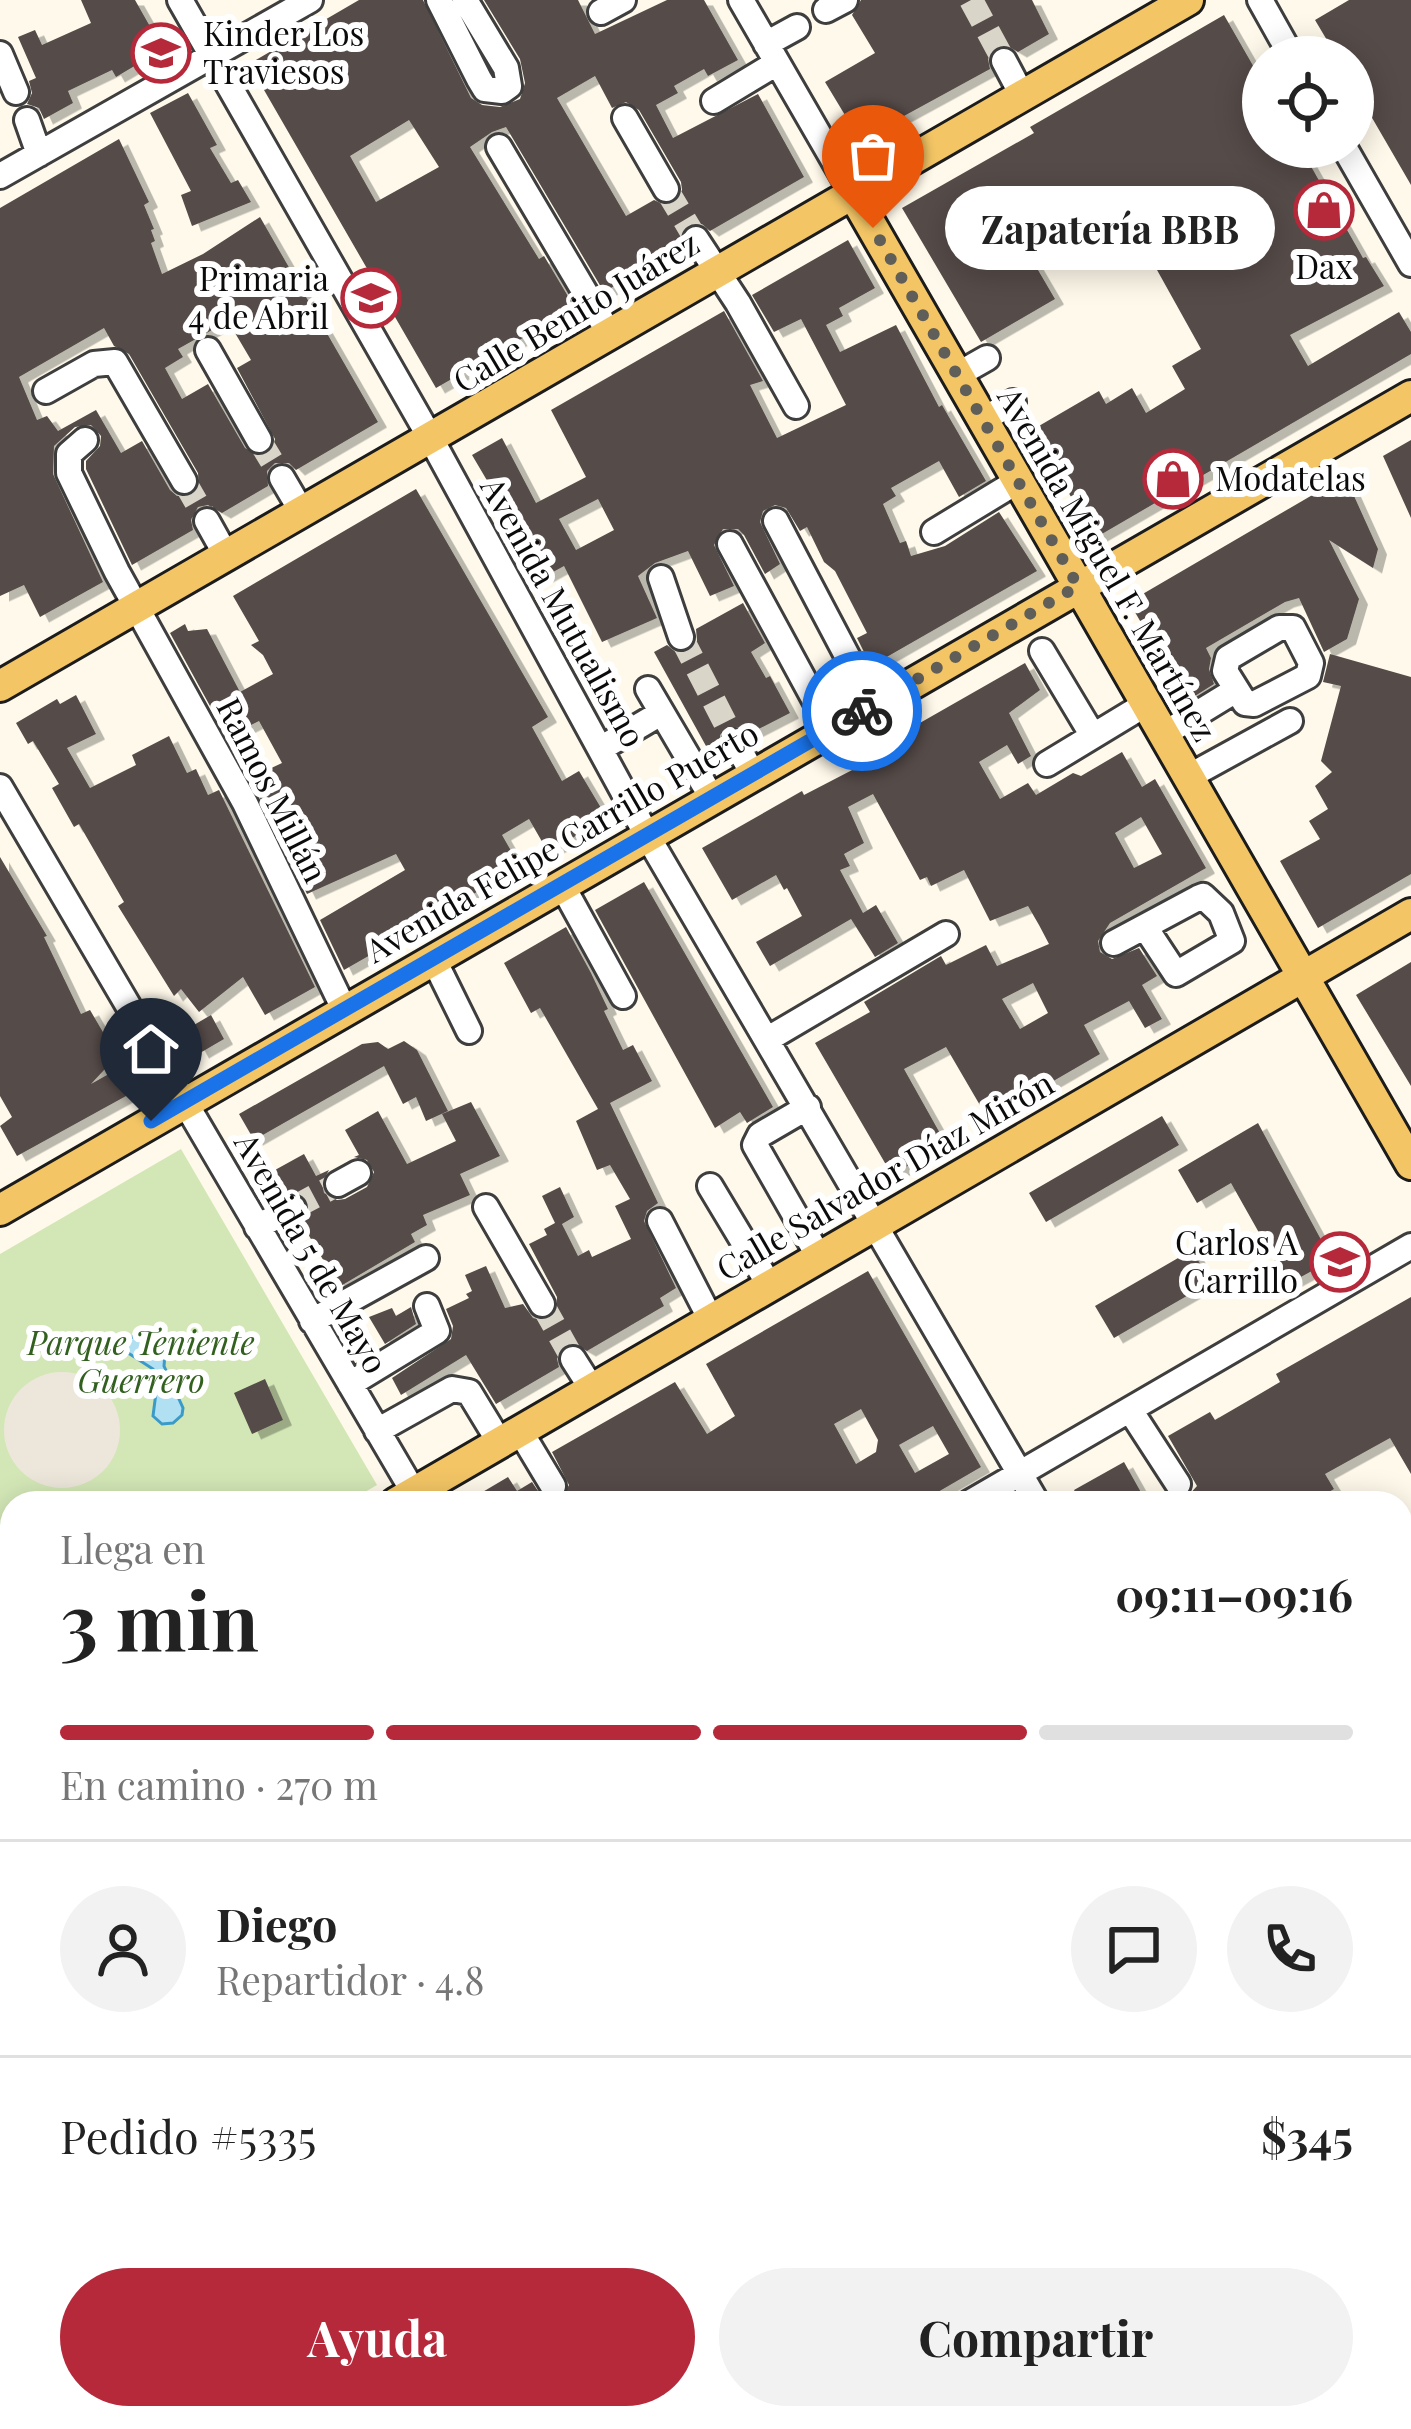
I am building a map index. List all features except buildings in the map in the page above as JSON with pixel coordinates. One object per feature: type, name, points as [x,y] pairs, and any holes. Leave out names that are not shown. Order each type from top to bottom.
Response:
[{"type":"main road","name":"Calle Benito Juárez","points":[[0,686],[1188,0]]},
{"type":"main road","name":"Avenida Miguel F. Martínez","points":[[852,192],[1411,1164]]},
{"type":"main road","name":"Avenida Felipe Carrillo Puerto","points":[[3,1202],[648,837],[1411,396]]},
{"type":"main road","name":"Calle Salvador Díaz Mirón","points":[[424,1491],[1301,974],[1411,914]]},
{"type":"street","name":"Avenida Mutualismo","points":[[180,0],[431,439],[648,837],[1030,1491]]},
{"type":"street","points":[[0,176],[310,0]]},
{"type":"street","points":[[439,0],[485,89],[502,91],[509,86],[506,68],[466,0]]},
{"type":"street","name":"Avenida Miguel F. Martínez","points":[[741,0],[852,192]]},
{"type":"street","points":[[1259,0],[1280,36]]},
{"type":"street","points":[[714,101],[772,54],[796,27]]},
{"type":"street","points":[[0,54],[16,92]]},
{"type":"street","points":[[1004,61],[1022,95]]},
{"type":"street","points":[[625,118],[666,189]]},
{"type":"street","points":[[27,120],[39,154]]},
{"type":"street","points":[[499,147],[609,333]]},
{"type":"street","points":[[1356,168],[1411,263]]},
{"type":"street","points":[[696,239],[796,406]]},
{"type":"street","points":[[208,350],[259,440]]},
{"type":"street","points":[[956,375],[987,358]]},
{"type":"street","points":[[46,391],[94,364],[115,362],[184,481]]},
{"type":"street","points":[[983,420],[1012,402]]},
{"type":"street","name":"Ramos Millán","points":[[85,440],[69,454],[69,473],[245,803],[344,1009]]},
{"type":"street","points":[[282,478],[302,512]]},
{"type":"street","points":[[934,532],[1018,481]]},
{"type":"street","points":[[208,521],[226,555]]},
{"type":"street","points":[[776,521],[873,705]]},
{"type":"street","points":[[730,544],[831,730]]},
{"type":"street","points":[[661,578],[681,637]]},
{"type":"street","points":[[1042,651],[1093,736]]},
{"type":"street","points":[[648,689],[712,798]]},
{"type":"street","points":[[1164,734],[1236,690]]},
{"type":"street","points":[[1047,764],[1146,704]]},
{"type":"street","points":[[600,749],[662,713]]},
{"type":"street","points":[[1188,777],[1290,721]]},
{"type":"street","points":[[735,742],[753,774]]},
{"type":"street","name":"Avenida 5 de Mayo","points":[[0,787],[350,1384],[406,1491]]},
{"type":"street","points":[[562,885],[623,996]]},
{"type":"street","points":[[1221,913],[1255,892]]},
{"type":"street","points":[[1114,944],[1144,927],[1203,896],[1221,913],[1232,941],[1177,974],[1144,927]]},
{"type":"street","points":[[768,1039],[946,934]]},
{"type":"street","points":[[433,958],[469,1031]]},
{"type":"street","points":[[808,1107],[760,1135],[755,1145],[819,1257]]},
{"type":"street","points":[[710,1186],[770,1286]]},
{"type":"street","points":[[486,1207],[542,1304]]},
{"type":"street","points":[[257,1227],[293,1208]]},
{"type":"street","points":[[660,1221],[711,1320]]},
{"type":"street","points":[[991,1491],[1411,1246]]},
{"type":"street","points":[[312,1321],[426,1258]]},
{"type":"street","points":[[350,1384],[436,1331],[427,1306]]},
{"type":"street","points":[[573,1360],[592,1389]]},
{"type":"street","points":[[377,1431],[460,1388],[469,1392],[555,1491]]},
{"type":"street","points":[[1130,1410],[1178,1484]]},
{"type":"green space","name":"Parque Teniente Guerrero","points":[[181,1149],[377,1485],[367,1491],[0,1491],[0,1254]]},
{"type":"shaded area","points":[[62,1372],[84,1377],[103,1389],[115,1408],[120,1430],[115,1452],[103,1471],[84,1483],[62,1488],[40,1483],[21,1471],[9,1452],[4,1430],[9,1408],[21,1389],[40,1377]]},
{"type":"water","points":[[144,1329],[153,1329],[166,1343],[164,1366],[183,1408],[173,1423],[162,1424],[153,1416],[158,1377],[153,1369],[125,1351],[125,1342]]},
{"type":"tunnel","points":[[971,0],[1004,61]]},
{"type":"tunnel","points":[[666,189],[696,239]]},
{"type":"tunnel","points":[[259,440],[282,478]]},
{"type":"tunnel","points":[[184,481],[207,521]]},
{"type":"tunnel","points":[[681,637],[735,742]]},
{"type":"tunnel","points":[[293,1208],[338,1184]]},
{"type":"tunnel","points":[[542,1304],[573,1359]]},
{"type":"way so far","points":[[862,711],[1078,586],[873,228]]},
{"type":"place","name":"Kinder Los Traviesos","points":[[161,53]]},
{"type":"place","name":"Dax","points":[[1324,210]]},
{"type":"place","name":"Zapatería BBB","points":[[873,228]]},
{"type":"place","name":"Primaria 4 de Abril","points":[[371,298]]},
{"type":"place","name":"Modatelas","points":[[1173,479]]},
{"type":"place","name":"Carlos A Carrillo","points":[[1340,1262]]},
{"type":"route","points":[[151,1121],[862,711]]}]
